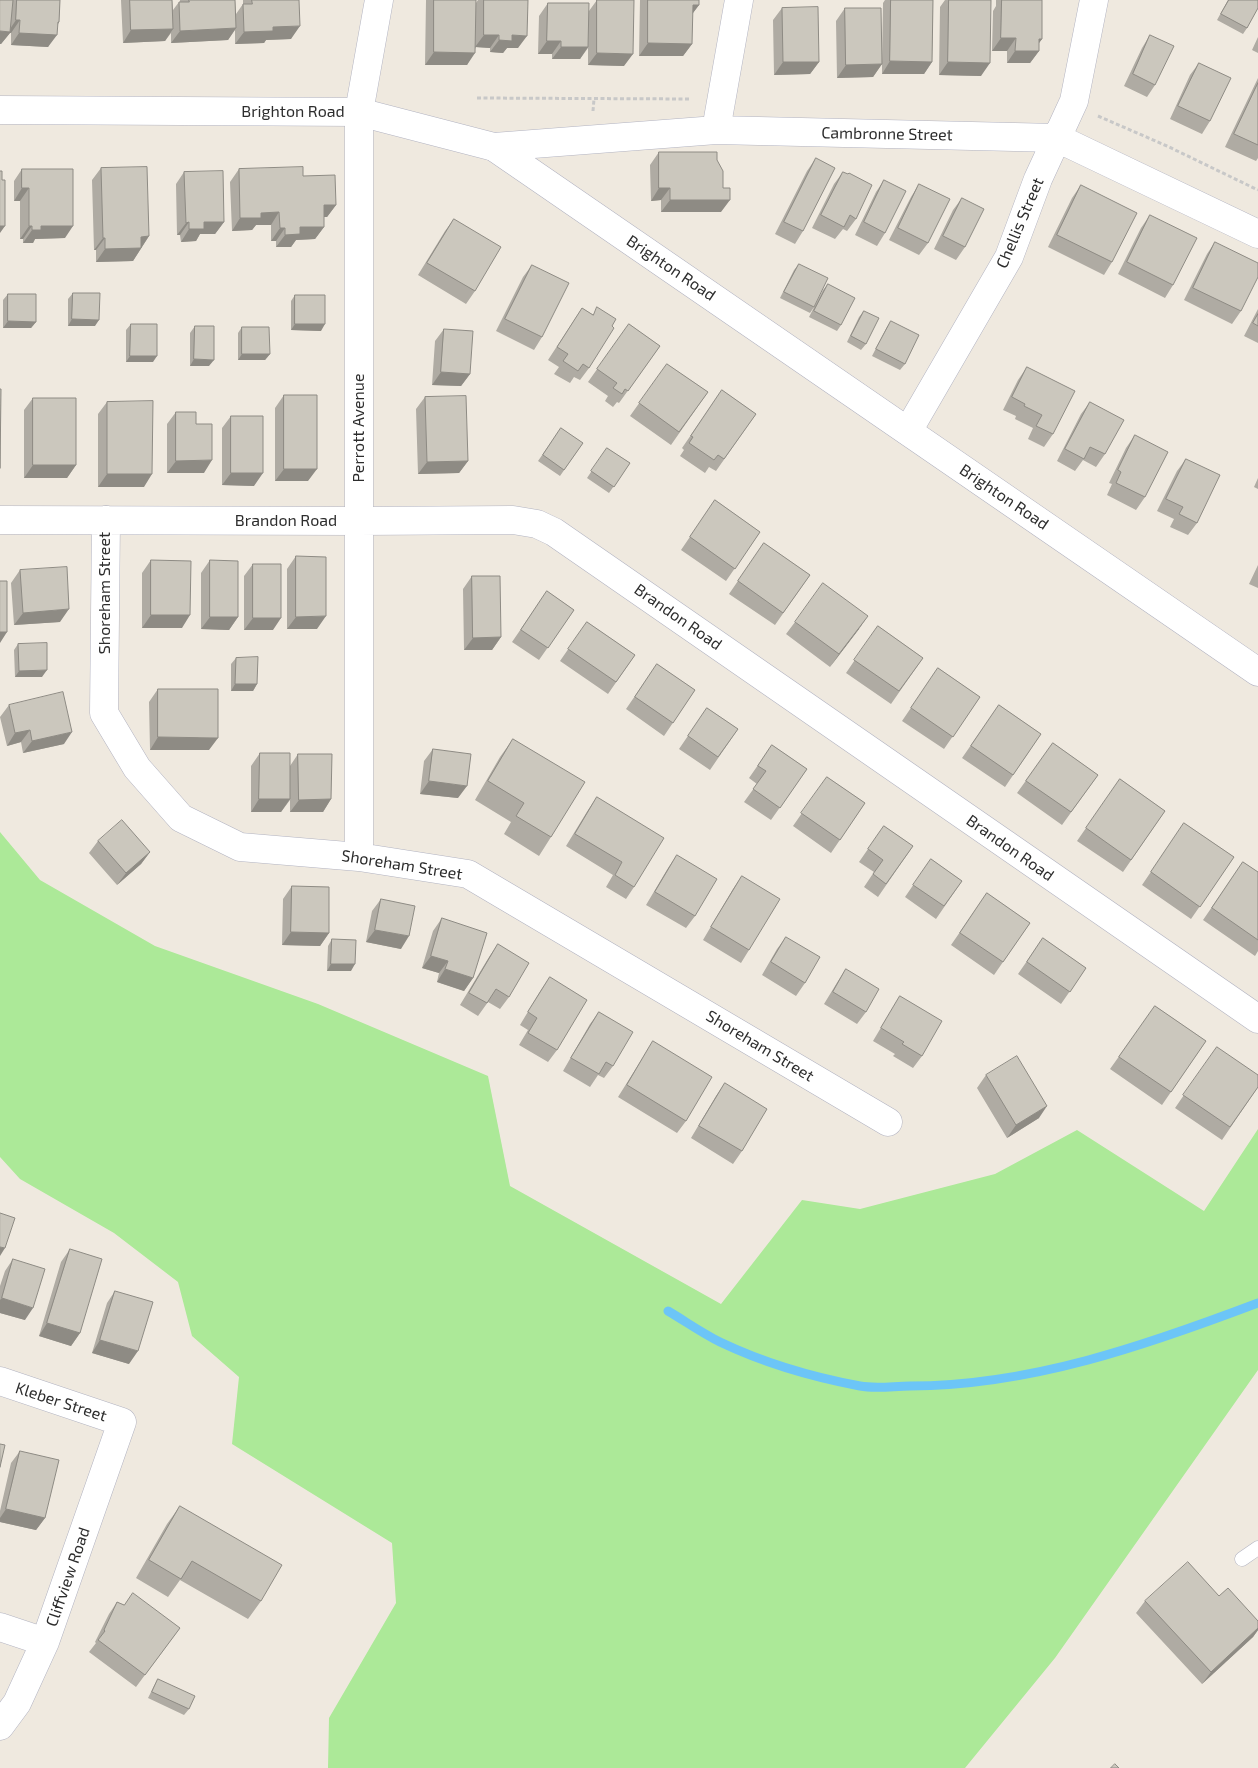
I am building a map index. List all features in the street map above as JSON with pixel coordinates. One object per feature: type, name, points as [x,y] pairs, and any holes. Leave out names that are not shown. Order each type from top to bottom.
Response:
[{"type":"street","name":"Perrott Avenue","points":[[359,857],[359,112],[379,0]]},
{"type":"street","points":[[716,130],[739,0]]},
{"type":"street","name":"Chellis Street","points":[[908,431],[1009,257],[1038,179],[1074,101],[1094,0]]},
{"type":"street","name":"Brighton Road","points":[[0,110],[359,112],[494,147],[1258,672]]},
{"type":"street","name":"Cambronne Street","points":[[494,147],[716,130],[1057,138],[1258,234]]},
{"type":"street","name":"Brandon Road","points":[[0,520],[359,522],[513,520],[537,524],[554,532],[1258,1020]]},
{"type":"street","name":"Shoreham Street","points":[[106,520],[104,713],[137,768],[180,818],[240,847],[359,857],[468,874],[888,1122]]},
{"type":"street","name":"Kleber Street","points":[[0,1381],[122,1422]]},
{"type":"street","name":"Cliffview Road","points":[[0,1726],[17,1703],[45,1642],[122,1422]]},
{"type":"street","points":[[0,1627],[45,1642]]},
{"type":"lane","points":[[1242,1559],[1258,1548]]},
{"type":"path","points":[[477,98],[721,100]]},
{"type":"path","points":[[1094,114],[1167,146],[1258,190]]},
{"type":"green space","points":[[0,832],[40,880],[155,946],[318,1004],[488,1076],[510,1186],[721,1304],[802,1200],[860,1209],[995,1174],[1077,1130],[1204,1211],[1258,1129],[1258,1370],[1055,1658],[965,1768],[328,1768],[329,1718],[396,1603],[392,1543],[232,1444],[239,1377],[192,1336],[178,1282],[114,1233],[20,1179],[0,1157]]},
{"type":"building","points":[[0,0],[13,0],[10,32],[0,31]]},
{"type":"building","points":[[17,0],[60,0],[57,35],[19,33],[20,20],[16,20]]},
{"type":"building","points":[[130,0],[172,0],[173,29],[131,30]]},
{"type":"building","points":[[189,0],[235,0],[236,28],[180,31],[179,2],[189,2]]},
{"type":"building","points":[[252,0],[299,0],[300,26],[273,27],[273,31],[244,32],[243,4],[252,4]]},
{"type":"building","points":[[434,0],[476,0],[475,53],[434,52]]},
{"type":"building","points":[[484,0],[528,0],[527,36],[512,35],[512,41],[499,40],[499,35],[484,35]]},
{"type":"building","points":[[597,0],[634,0],[633,54],[597,53]]},
{"type":"building","points":[[648,0],[699,0],[699,5],[693,5],[692,44],[648,43]]},
{"type":"building","points":[[891,0],[933,0],[932,62],[890,61]]},
{"type":"building","points":[[949,0],[991,0],[990,63],[948,62]]},
{"type":"building","points":[[1002,0],[1042,0],[1042,39],[1039,39],[1039,51],[1015,51],[1016,38],[1001,38]]},
{"type":"building","points":[[1229,0],[1258,0],[1258,8],[1247,28],[1221,14]]},
{"type":"building","points":[[548,3],[589,3],[588,47],[561,47],[561,41],[547,41]]},
{"type":"building","points":[[818,7],[819,62],[783,62],[782,8]]},
{"type":"building","points":[[845,8],[881,8],[882,64],[846,65]]},
{"type":"building","points":[[1150,35],[1174,46],[1155,85],[1133,74]]},
{"type":"building","points":[[1199,63],[1231,78],[1210,121],[1178,106]]},
{"type":"building","points":[[1258,83],[1258,145],[1234,134]]},
{"type":"building","points":[[659,152],[717,152],[717,160],[723,171],[723,188],[730,188],[730,200],[670,200],[670,188],[659,188]]},
{"type":"building","points":[[816,158],[835,168],[803,231],[784,222]]},
{"type":"building","points":[[147,167],[149,236],[141,237],[141,248],[105,249],[101,168]]},
{"type":"building","points":[[303,167],[303,176],[335,175],[336,205],[324,205],[324,227],[300,227],[300,234],[285,235],[285,228],[280,228],[279,212],[261,213],[261,218],[240,218],[239,169]]},
{"type":"building","points":[[22,169],[73,169],[73,226],[41,226],[41,230],[32,230],[32,226],[29,226],[29,188],[22,188]]},
{"type":"building","points":[[0,171],[2,171],[2,180],[5,180],[5,226],[0,226]]},
{"type":"building","points":[[223,171],[224,222],[204,222],[204,229],[189,229],[189,222],[186,223],[184,172]]},
{"type":"building","points":[[843,172],[849,173],[872,185],[856,219],[850,215],[844,227],[821,215]]},
{"type":"building","points":[[884,180],[906,191],[885,233],[864,222]]},
{"type":"building","points":[[919,184],[950,199],[928,243],[898,228]]},
{"type":"building","points":[[1081,185],[1137,213],[1112,262],[1057,235]]},
{"type":"building","points":[[962,198],[984,209],[965,247],[943,236]]},
{"type":"building","points":[[1150,215],[1197,238],[1173,285],[1127,262]]},
{"type":"building","points":[[454,219],[501,247],[475,291],[427,263]]},
{"type":"building","points":[[1215,242],[1258,263],[1258,277],[1241,311],[1193,288]]},
{"type":"building","points":[[799,264],[828,278],[814,307],[784,292]]},
{"type":"building","points":[[532,265],[569,283],[542,337],[505,319]]},
{"type":"building","points":[[828,284],[855,298],[841,325],[814,311]]},
{"type":"building","points":[[73,293],[100,293],[99,320],[72,319]]},
{"type":"building","points":[[8,294],[36,294],[36,322],[8,321]]},
{"type":"building","points":[[295,295],[325,295],[325,324],[295,324]]},
{"type":"building","points":[[597,307],[616,319],[612,326],[614,328],[589,368],[583,364],[578,371],[563,361],[568,354],[557,347],[582,308],[593,315]]},
{"type":"building","points":[[864,311],[879,318],[866,344],[851,336]]},
{"type":"building","points":[[1258,314],[1258,326],[1253,323]]},
{"type":"building","points":[[891,321],[919,335],[905,364],[876,349]]},
{"type":"building","points":[[131,324],[157,324],[157,356],[130,356]]},
{"type":"building","points":[[629,324],[660,346],[628,391],[625,389],[622,394],[613,388],[617,383],[597,369]]},
{"type":"building","points":[[195,326],[214,326],[214,360],[194,359]]},
{"type":"building","points":[[242,327],[269,327],[270,354],[242,354]]},
{"type":"building","points":[[444,329],[473,331],[470,374],[441,372]]},
{"type":"building","points":[[667,364],[708,392],[679,432],[639,403]]},
{"type":"building","points":[[1027,367],[1075,391],[1053,434],[1036,426],[1042,415],[1024,406],[1025,404],[1012,397]]},
{"type":"building","points":[[0,389],[1,389],[0,468]]},
{"type":"building","points":[[722,390],[756,414],[724,459],[718,455],[714,460],[689,443],[693,437],[691,436]]},
{"type":"building","points":[[284,395],[317,395],[317,469],[284,469]]},
{"type":"building","points":[[466,396],[468,461],[427,462],[425,397]]},
{"type":"building","points":[[33,398],[76,398],[76,465],[33,465]]},
{"type":"building","points":[[153,401],[152,474],[107,474],[107,402]]},
{"type":"building","points":[[1090,402],[1124,420],[1105,454],[1090,447],[1084,459],[1065,449]]},
{"type":"building","points":[[176,412],[196,412],[196,424],[212,424],[212,460],[176,461]]},
{"type":"building","points":[[231,416],[263,416],[263,473],[231,473]]},
{"type":"building","points":[[561,428],[583,443],[564,470],[543,455]]},
{"type":"building","points":[[1135,435],[1168,452],[1145,497],[1116,483],[1121,472],[1118,470]]},
{"type":"building","points":[[607,448],[630,463],[614,487],[591,471]]},
{"type":"building","points":[[1186,459],[1220,475],[1197,523],[1179,514],[1183,507],[1166,499]]},
{"type":"building","points":[[715,500],[760,532],[735,569],[690,537]]},
{"type":"building","points":[[764,543],[810,575],[783,613],[738,581]]},
{"type":"building","points":[[296,556],[326,557],[326,616],[296,617]]},
{"type":"building","points":[[151,560],[191,561],[190,615],[151,615]]},
{"type":"building","points":[[210,560],[238,561],[238,617],[210,617]]},
{"type":"building","points":[[253,564],[281,564],[281,618],[253,618]]},
{"type":"building","points":[[67,567],[69,609],[23,613],[20,570]]},
{"type":"building","points":[[472,576],[500,576],[501,637],[473,638]]},
{"type":"building","points":[[0,581],[7,581],[7,632],[0,632]]},
{"type":"building","points":[[823,583],[868,616],[839,654],[795,622]]},
{"type":"building","points":[[547,591],[574,610],[548,648],[521,630]]},
{"type":"building","points":[[587,622],[635,655],[616,682],[568,649]]},
{"type":"building","points":[[878,626],[923,658],[899,691],[854,660]]},
{"type":"building","points":[[47,643],[47,670],[19,671],[18,644]]},
{"type":"building","points":[[258,657],[257,684],[235,684],[236,658]]},
{"type":"building","points":[[657,664],[695,690],[673,723],[635,697]]},
{"type":"building","points":[[938,668],[980,697],[953,737],[911,708]]},
{"type":"building","points":[[158,689],[218,689],[218,738],[158,737]]},
{"type":"building","points":[[63,692],[72,732],[32,741],[30,730],[15,733],[9,705]]},
{"type":"building","points":[[999,705],[1041,734],[1013,775],[971,746]]},
{"type":"building","points":[[707,708],[738,729],[718,757],[688,736]]},
{"type":"building","points":[[513,739],[585,782],[551,837],[516,816],[524,803],[488,781]]},
{"type":"building","points":[[1053,743],[1098,775],[1071,812],[1026,781]]},
{"type":"building","points":[[772,745],[807,769],[780,808],[753,789],[766,771],[758,766]]},
{"type":"building","points":[[433,749],[471,754],[467,786],[429,781]]},
{"type":"building","points":[[260,753],[290,753],[290,799],[259,799]]},
{"type":"building","points":[[298,754],[332,754],[331,799],[299,800]]},
{"type":"building","points":[[827,777],[865,803],[840,840],[801,813]]},
{"type":"building","points":[[1120,779],[1165,811],[1131,860],[1086,828]]},
{"type":"building","points":[[597,797],[664,838],[634,887],[615,875],[622,862],[575,834]]},
{"type":"building","points":[[122,820],[150,852],[126,873],[98,841]]},
{"type":"building","points":[[1184,823],[1234,857],[1200,907],[1151,872]]},
{"type":"building","points":[[884,826],[913,846],[886,884],[873,874],[883,860],[868,849]]},
{"type":"building","points":[[677,855],[717,879],[695,916],[655,892]]},
{"type":"building","points":[[931,859],[962,881],[944,906],[913,885]]},
{"type":"building","points":[[1243,862],[1258,872],[1258,940],[1212,908]]},
{"type":"building","points":[[742,876],[780,899],[749,950],[711,927]]},
{"type":"building","points":[[292,886],[329,887],[329,933],[291,932]]},
{"type":"building","points":[[987,893],[1030,923],[1003,962],[960,933]]},
{"type":"building","points":[[381,899],[415,906],[409,936],[375,930]]},
{"type":"building","points":[[442,918],[487,933],[473,978],[445,969],[448,961],[431,956]]},
{"type":"building","points":[[786,937],[820,957],[805,983],[771,962]]},
{"type":"building","points":[[1043,938],[1086,968],[1070,992],[1027,962]]},
{"type":"building","points":[[332,939],[356,940],[355,964],[331,964]]},
{"type":"building","points":[[498,944],[529,963],[509,997],[496,989],[487,1003],[469,993]]},
{"type":"building","points":[[846,969],[879,989],[866,1012],[833,992]]},
{"type":"building","points":[[550,977],[587,1000],[557,1050],[528,1033],[537,1018],[528,1012]]},
{"type":"building","points":[[900,996],[942,1021],[922,1056],[881,1028]]},
{"type":"building","points":[[1155,1006],[1206,1041],[1171,1092],[1119,1057]]},
{"type":"building","points":[[599,1012],[633,1032],[613,1066],[606,1062],[599,1074],[571,1058]]},
{"type":"building","points":[[653,1041],[712,1077],[686,1121],[627,1085]]},
{"type":"building","points":[[1217,1047],[1258,1075],[1258,1087],[1230,1127],[1183,1095]]},
{"type":"building","points":[[1017,1056],[1047,1106],[1016,1125],[986,1075]]},
{"type":"building","points":[[725,1083],[767,1109],[742,1151],[699,1126]]},
{"type":"building","points":[[0,1213],[15,1218],[5,1248],[0,1247]]},
{"type":"building","points":[[70,1249],[102,1259],[80,1333],[47,1323]]},
{"type":"building","points":[[13,1259],[45,1269],[33,1308],[2,1298]]},
{"type":"building","points":[[115,1291],[153,1302],[138,1351],[100,1340]]},
{"type":"building","points":[[0,1444],[5,1445],[0,1467]]},
{"type":"building","points":[[20,1451],[59,1460],[45,1518],[6,1509]]},
{"type":"building","points":[[180,1506],[282,1565],[261,1601],[192,1561],[181,1579],[149,1560]]},
{"type":"building","points":[[1188,1562],[1219,1596],[1228,1588],[1258,1621],[1258,1628],[1211,1672],[1145,1601]]},
{"type":"building","points":[[133,1593],[180,1628],[145,1675],[98,1640],[105,1631],[117,1602],[124,1605]]},
{"type":"building","points":[[158,1679],[195,1696],[189,1709],[152,1692]]},
{"type":"building","points":[[1115,1764],[1119,1768],[1111,1768]]},
{"type":"waterway","points":[[668,1311],[720,1342],[771,1363],[806,1374],[866,1387],[879,1387],[955,1384],[1044,1371],[1131,1348],[1258,1303]]}]
